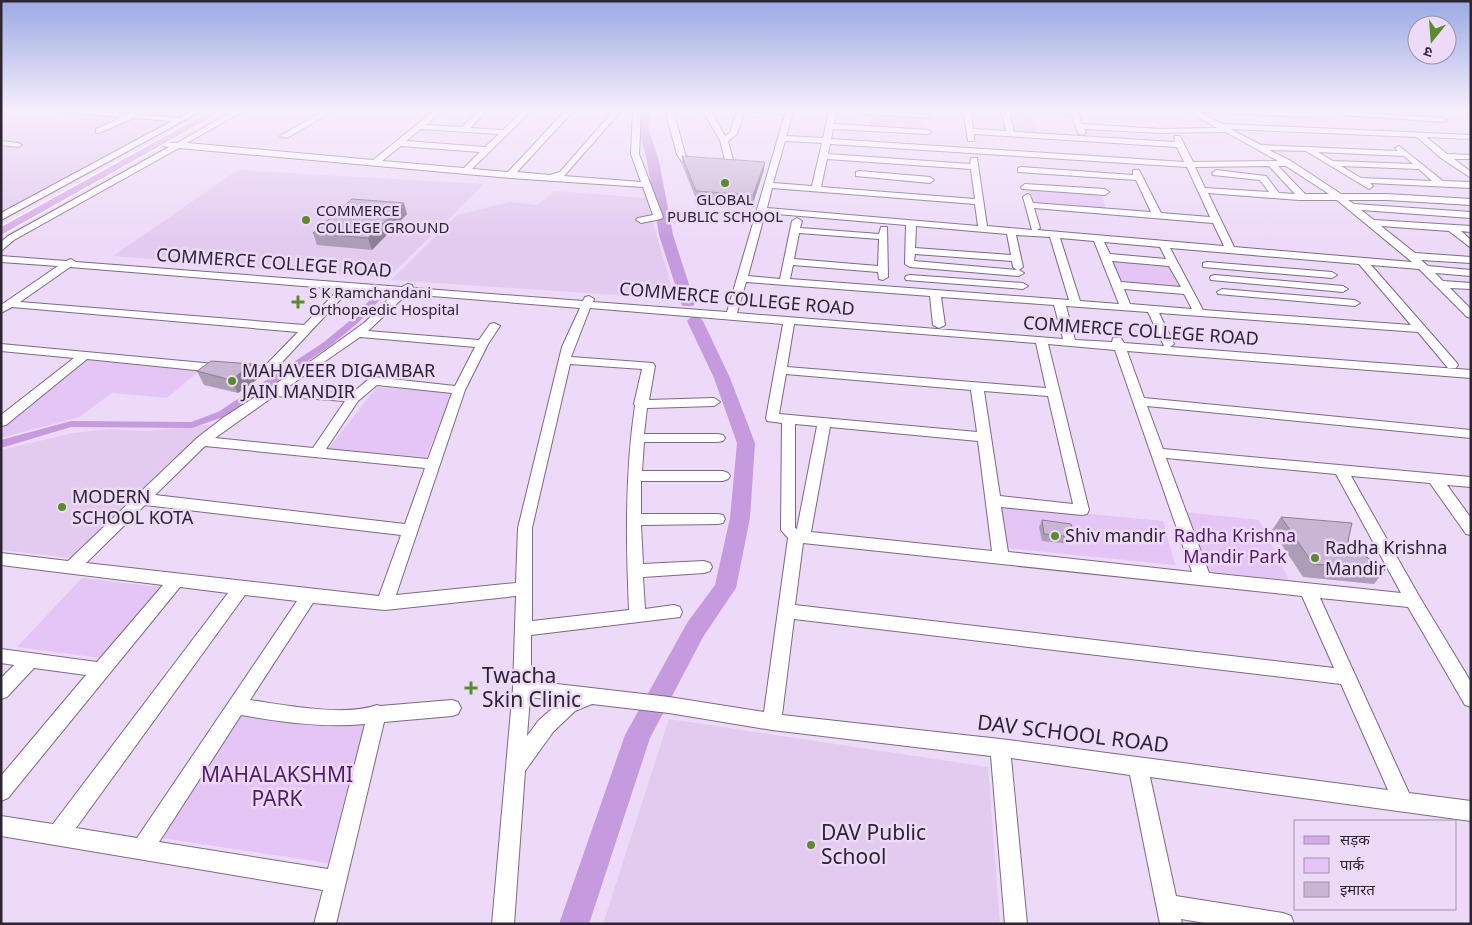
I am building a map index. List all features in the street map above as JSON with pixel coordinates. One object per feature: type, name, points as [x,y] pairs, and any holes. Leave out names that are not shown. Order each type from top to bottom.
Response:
[{"type":"main road","points":[[1,232],[136,153]]},
{"type":"main road","points":[[1,227],[83,184],[149,153]]},
{"type":"street","points":[[1,223],[128,153]]},
{"type":"street","points":[[1,217],[129,153]]},
{"type":"street","points":[[1,237],[153,153]]},
{"type":"street","points":[[1,248],[11,238],[154,153]]},
{"type":"street","points":[[280,153],[646,185]]},
{"type":"street","points":[[375,162],[386,153]]},
{"type":"street","points":[[467,169],[484,153]]},
{"type":"street","points":[[510,174],[530,153]]},
{"type":"street","points":[[551,178],[563,174],[581,153]]},
{"type":"street","points":[[635,153],[658,218],[641,220]]},
{"type":"street","points":[[682,153],[685,160],[702,162]]},
{"type":"street","points":[[727,153],[730,164]]},
{"type":"street","points":[[775,153],[769,167],[768,185],[732,313],[938,325],[1069,340],[1059,302]]},
{"type":"street","points":[[973,153],[982,226]]},
{"type":"street","points":[[1008,153],[1027,153]]},
{"type":"street","points":[[1105,153],[1130,161],[1262,178],[1276,196]]},
{"type":"street","points":[[1185,153],[1229,247]]},
{"type":"street","points":[[1271,153],[1338,196],[1412,256],[1470,314]]},
{"type":"street","points":[[1314,153],[1362,180],[1387,197]]},
{"type":"street","points":[[1390,153],[1406,154],[1460,202]]},
{"type":"street","points":[[1441,153],[1471,176]]},
{"type":"street","points":[[1017,154],[1034,228]]},
{"type":"street","points":[[816,189],[823,156],[975,168]]},
{"type":"street","points":[[1444,156],[1471,157]]},
{"type":"street","points":[[855,203],[861,159]]},
{"type":"street","points":[[1130,161],[1158,216]]},
{"type":"street","points":[[1271,163],[1303,197]]},
{"type":"street","points":[[1192,168],[1288,163]]},
{"type":"street","points":[[1331,163],[1420,167]]},
{"type":"street","points":[[930,164],[930,198]]},
{"type":"street","points":[[1020,170],[1140,178]]},
{"type":"street","points":[[1348,172],[1430,176]]},
{"type":"street","points":[[859,174],[930,180]]},
{"type":"street","points":[[1232,174],[1241,193]]},
{"type":"street","points":[[1099,175],[1113,212]]},
{"type":"street","points":[[1362,180],[1471,186]]},
{"type":"street","points":[[768,185],[816,189],[855,203],[1011,231],[1198,247],[1229,247]]},
{"type":"street","points":[[1025,187],[1105,192]]},
{"type":"street","points":[[1201,190],[1276,196],[1387,197],[1471,202]]},
{"type":"street","points":[[762,208],[930,198],[979,202]]},
{"type":"street","points":[[1029,205],[1216,220]]},
{"type":"street","points":[[762,208],[798,213],[911,222],[1034,228],[1471,272]]},
{"type":"street","points":[[1352,208],[1471,215]]},
{"type":"street","points":[[784,282],[798,213]]},
{"type":"street","points":[[882,289],[884,220]]},
{"type":"street","points":[[911,222],[911,291]]},
{"type":"street","points":[[1370,223],[1471,229]]},
{"type":"street","points":[[1452,228],[1471,245]]},
{"type":"street","points":[[795,230],[884,238]]},
{"type":"street","points":[[1011,231],[1015,258],[1026,300]]},
{"type":"street","points":[[1054,235],[1074,303]]},
{"type":"street","points":[[1098,238],[1126,307]]},
{"type":"street","points":[[1163,244],[1198,312]]},
{"type":"street","points":[[1198,247],[1222,292],[1237,315]]},
{"type":"street","points":[[910,251],[1015,258]]},
{"type":"street","points":[[1,254],[71,262],[407,288]]},
{"type":"street","points":[[1412,256],[1471,260]]},
{"type":"street","points":[[1106,257],[1173,263]]},
{"type":"street","points":[[1323,258],[1332,275],[1374,325]]},
{"type":"street","name":"COMMERCE COLLEGE ROAD","points":[[1,259],[71,262],[348,286],[407,288],[588,301],[732,313],[789,321],[1042,341],[1069,340],[1471,374]]},
{"type":"street","points":[[1362,261],[1452,365]]},
{"type":"street","points":[[6,307],[71,262]]},
{"type":"street","points":[[788,262],[883,269]]},
{"type":"street","points":[[910,264],[1019,272]]},
{"type":"street","points":[[1207,265],[1332,275]]},
{"type":"street","points":[[742,278],[1420,329]]},
{"type":"street","points":[[910,278],[1023,286]]},
{"type":"street","points":[[1215,278],[1343,289]]},
{"type":"street","points":[[1441,284],[1471,286]]},
{"type":"street","points":[[1117,285],[1188,291]]},
{"type":"street","points":[[1,347],[225,369],[268,370],[348,286]]},
{"type":"street","points":[[72,567],[202,441],[228,420],[318,362],[357,333],[407,288]]},
{"type":"street","points":[[1222,292],[1354,303]]},
{"type":"street","points":[[935,293],[938,325]]},
{"type":"street","points":[[1455,298],[1471,300]]},
{"type":"street","points":[[503,924],[522,688],[525,528],[568,347],[588,301]]},
{"type":"street","points":[[6,307],[306,330]]},
{"type":"street","points":[[1152,309],[1168,344]]},
{"type":"street","points":[[789,321],[772,418],[984,437]]},
{"type":"street","points":[[385,603],[459,390],[482,344],[494,326]]},
{"type":"street","points":[[357,333],[482,344]]},
{"type":"street","points":[[993,501],[1082,510],[1042,341]]},
{"type":"street","points":[[1203,579],[1118,344],[1168,344],[1471,366]]},
{"type":"street","points":[[1,360],[17,348]]},
{"type":"street","points":[[1,422],[86,354]]},
{"type":"street","points":[[565,360],[649,366],[640,404],[634,476],[633,520],[637,616]]},
{"type":"street","points":[[780,370],[1054,394]]},
{"type":"street","points":[[317,452],[354,398],[374,381],[459,390]]},
{"type":"street","points":[[977,387],[1001,558]]},
{"type":"street","points":[[272,392],[354,398]]},
{"type":"street","points":[[1139,401],[1471,434]]},
{"type":"street","points":[[640,404],[714,402]]},
{"type":"street","points":[[789,419],[788,530],[799,536],[1413,601]]},
{"type":"street","points":[[772,722],[786,611],[799,536],[824,423]]},
{"type":"street","points":[[637,438],[718,438]]},
{"type":"street","points":[[202,441],[433,464]]},
{"type":"street","points":[[1158,453],[1471,482]]},
{"type":"street","points":[[1341,470],[1413,601],[1469,695]]},
{"type":"street","points":[[634,476],[723,476]]},
{"type":"street","points":[[1435,479],[1471,530]]},
{"type":"street","points":[[142,500],[410,530]]},
{"type":"street","points":[[633,520],[718,520]]},
{"type":"street","points":[[1,559],[309,596],[385,603],[524,589]]},
{"type":"street","points":[[635,570],[704,567]]},
{"type":"street","points":[[1,791],[176,580]]},
{"type":"street","points":[[58,835],[241,588]]},
{"type":"street","points":[[1308,590],[1403,802]]},
{"type":"street","points":[[142,849],[309,596]]},
{"type":"street","points":[[786,611],[1347,677]]},
{"type":"street","points":[[523,629],[674,612]]},
{"type":"street","points":[[1,656],[101,670]]},
{"type":"street","points":[[1,691],[30,660]]},
{"type":"street","name":"DAV SCHOOL ROAD","points":[[522,688],[668,706],[772,722],[1000,748],[1471,811]]},
{"type":"street","points":[[516,768],[546,726],[569,705],[590,696]]},
{"type":"street","points":[[236,706],[292,715],[339,718],[377,713],[452,708]]},
{"type":"street","points":[[325,924],[377,713]]},
{"type":"street","points":[[1000,748],[1016,924]]},
{"type":"street","points":[[1138,766],[1169,915],[1283,924]]},
{"type":"street","points":[[1,826],[335,881]]},
{"type":"shaded area","points":[[1,153],[114,153],[1,214]]},
{"type":"shaded area","name":"COMMERCE COLLEGE GROUND","points":[[238,170],[484,184],[387,279],[113,256]]},
{"type":"shaded area","points":[[555,191],[646,198],[675,299],[391,280],[457,215],[510,202],[537,205]]},
{"type":"shaded area","name":"MODERN SCHOOL KOTA","points":[[214,424],[168,463],[71,558],[1,550],[1,450],[73,433],[111,429],[147,431]]},
{"type":"shaded area","name":"DAV Public School","points":[[669,719],[988,767],[1000,924],[603,924]]},
{"type":"green space","points":[[1030,189],[1101,193],[1106,209],[1033,203]]},
{"type":"green space","points":[[1110,259],[1169,263],[1181,288],[1120,284]]},
{"type":"green space","points":[[86,360],[199,371],[167,398],[112,393],[79,417],[1,438],[1,427]]},
{"type":"green space","points":[[377,387],[452,393],[426,457],[328,449]]},
{"type":"green space","points":[[999,505],[1163,521],[1175,565],[1005,548]]},
{"type":"green space","name":"Radha Krishna Mandir Park","points":[[1184,512],[1259,520],[1289,580],[1208,572]]},
{"type":"green space","points":[[82,578],[160,587],[101,658],[17,647]]},
{"type":"green space","name":"MAHALAKSHMI PARK","points":[[241,713],[364,724],[328,863],[161,838]]},
{"type":"building","name":"GLOBAL PUBLIC SCHOOL","points":[[682,156],[765,162],[753,195],[696,191]]},
{"type":"building","points":[[352,199],[404,203],[368,238],[313,233]]},
{"type":"building","points":[[211,361],[252,364],[231,380],[197,371]]},
{"type":"building","points":[[1281,517],[1352,523],[1348,541],[1352,547],[1385,570],[1313,564]]},
{"type":"building","points":[[1042,520],[1071,524],[1074,537],[1044,534]]},
{"type":"waterway","points":[[651,153],[666,235],[688,303]]},
{"type":"waterway","points":[[1,444],[71,424],[192,425],[222,414],[327,344],[356,320],[385,289]]},
{"type":"waterway","points":[[574,924],[638,735],[695,630],[725,588],[740,518],[746,443],[722,378],[695,321]]},
{"type":"place","name":"GLOBAL PUBLIC SCHOOL","points":[[725,183]]},
{"type":"place","name":"COMMERCE COLLEGE GROUND","points":[[306,220]]},
{"type":"place","name":"S K Ramchandani Orthopaedic Hospital","points":[[298,302]]},
{"type":"place","name":"MAHAVEER DIGAMBAR JAIN MANDIR","points":[[232,381]]},
{"type":"place","name":"MODERN SCHOOL KOTA","points":[[62,507]]},
{"type":"place","name":"Shiv mandir","points":[[1055,536]]},
{"type":"place","name":"Radha Krishna Mandir","points":[[1315,558]]},
{"type":"place","name":"Twacha Skin Clinic","points":[[471,688]]},
{"type":"place","name":"DAV Public School","points":[[811,845]]}]
